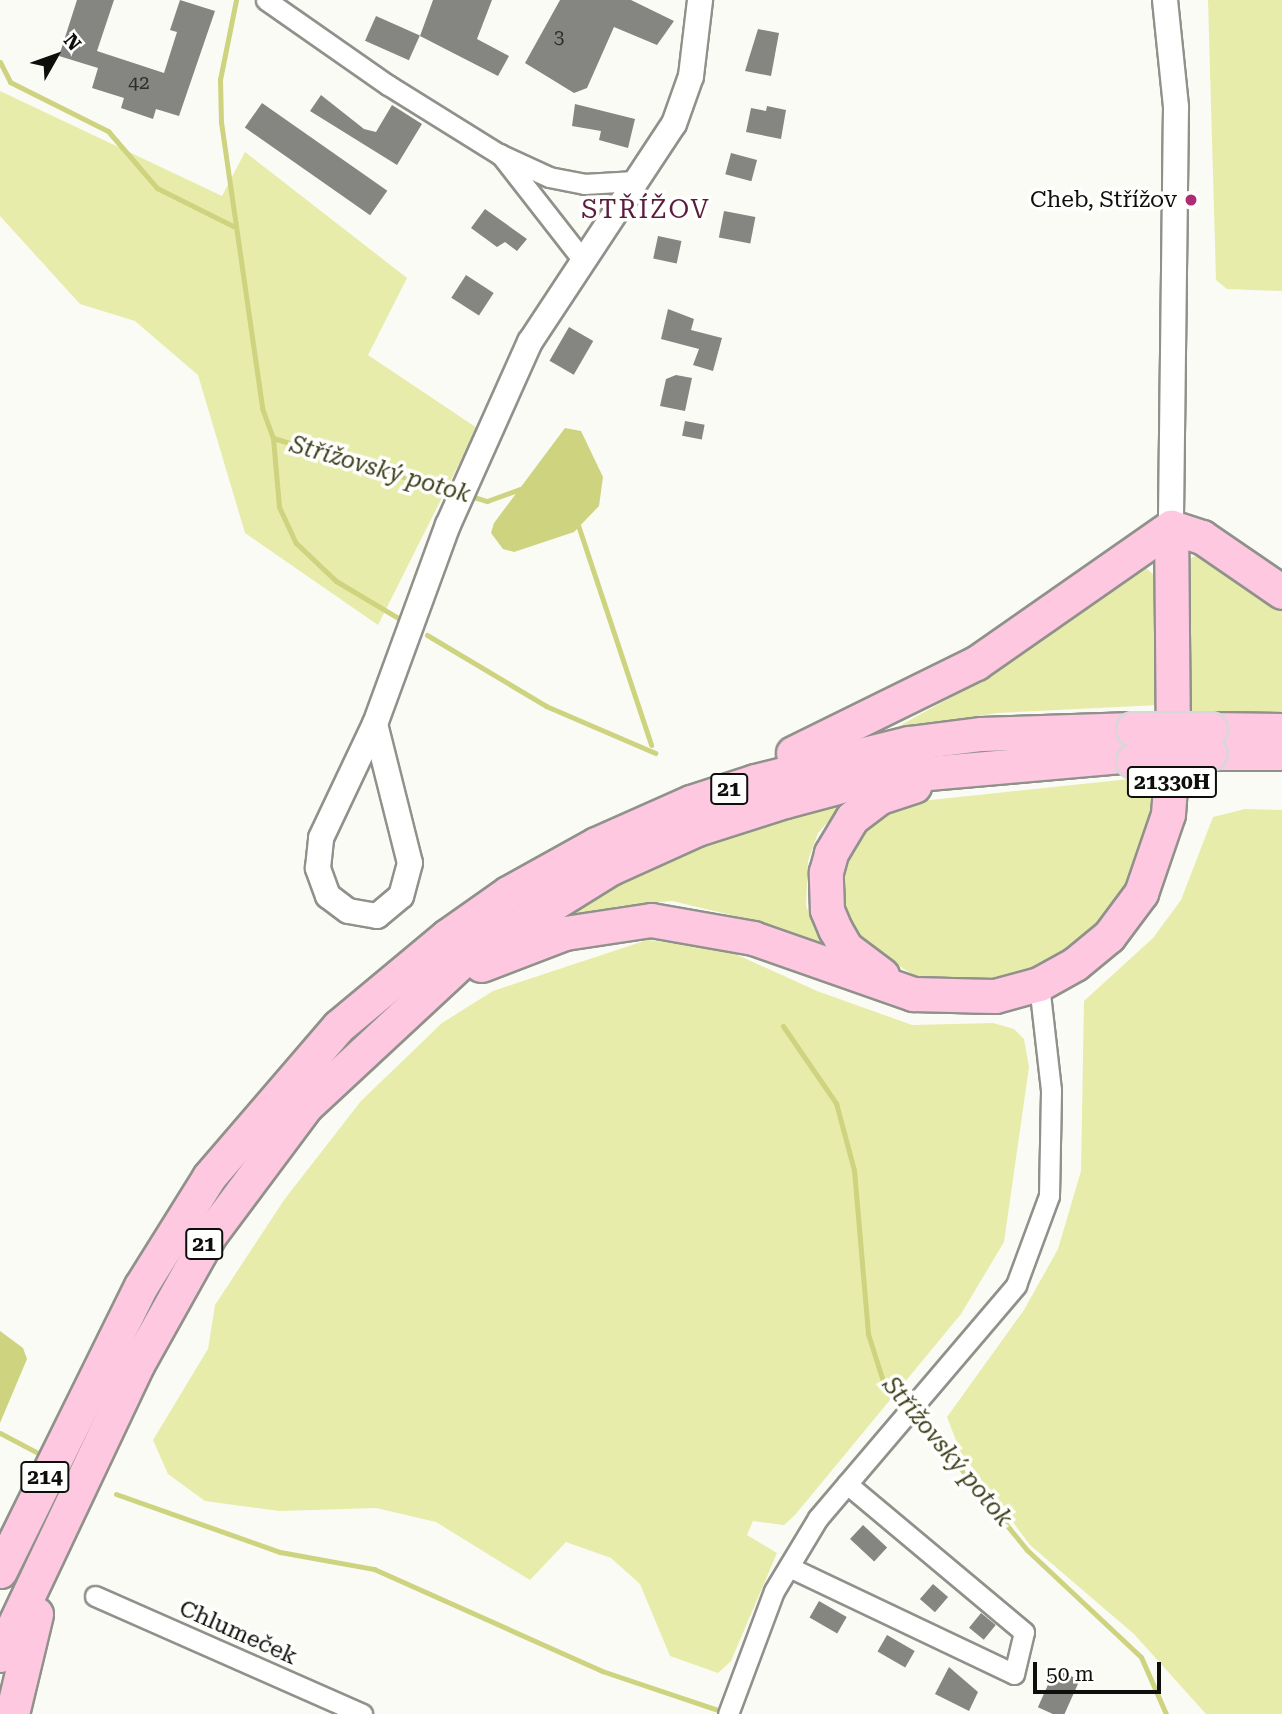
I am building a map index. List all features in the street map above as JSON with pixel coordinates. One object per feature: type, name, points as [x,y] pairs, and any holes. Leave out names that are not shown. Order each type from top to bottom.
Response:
[{"type":"highway","points":[[691,802],[976,663],[1171,527],[1202,537],[1282,592]]},
{"type":"highway","name":"21330H","points":[[1039,984],[1075,964],[1109,936],[1141,892],[1160,848],[1172,787],[1171,527]]},
{"type":"highway","name":"21","points":[[12,1714],[52,1547],[137,1365],[209,1236],[306,1106],[426,991],[526,917],[611,868],[697,829],[871,778],[1210,741],[1282,730]]},
{"type":"highway","name":"21","points":[[0,1526],[89,1384],[189,1206],[275,1095],[374,992],[508,893],[691,802],[793,769],[909,743],[981,734],[1133,748]]},
{"type":"highway","name":"21","points":[[1210,741],[1282,753]]},
{"type":"highway","name":"21","points":[[950,998],[888,979],[846,948],[835,929],[827,910],[826,872],[831,853],[852,818],[880,797],[924,784],[1133,748]]},
{"type":"highway","name":"21","points":[[426,991],[544,939],[590,926],[651,920],[753,938],[865,981],[950,998]]},
{"type":"highway","points":[[950,998],[995,996],[1039,984]]},
{"type":"highway","name":"214","points":[[0,1571],[89,1384]]},
{"type":"highway","points":[[0,1655],[52,1547]]},
{"type":"street","points":[[266,0],[387,85],[499,153],[549,177],[584,184],[635,181]]},
{"type":"street","points":[[375,724],[410,863],[401,896],[377,916],[348,911],[328,896],[318,868],[321,838],[375,724],[448,525],[530,342],[678,112],[691,76],[700,0]]},
{"type":"street","name":"21330H","points":[[1165,0],[1176,107],[1171,527]]},
{"type":"street","points":[[499,153],[582,259]]},
{"type":"street","points":[[728,1714],[774,1591],[789,1567],[847,1484],[1016,1285],[1049,1196],[1051,1090],[1039,984]]},
{"type":"street","points":[[789,1567],[1014,1674],[1024,1632],[847,1484]]},
{"type":"street","name":"Chlumeček","points":[[95,1596],[362,1714]]},
{"type":"shaded area","points":[[1208,0],[1282,0],[1282,291],[1227,289],[1216,280]]},
{"type":"shaded area","points":[[0,91],[222,196],[245,152],[407,278],[368,355],[477,428],[378,625],[245,533],[198,375],[135,321],[80,304],[0,216]]},
{"type":"shaded area","points":[[565,428],[581,431],[603,477],[599,506],[574,532],[514,552],[503,549],[491,533],[494,523]]},
{"type":"shaded area","points":[[1200,552],[1282,609],[1282,713],[1184,711],[1183,564]]},
{"type":"shaded area","points":[[1145,567],[1158,579],[1159,705],[997,713],[892,730],[982,680],[1064,624],[1117,579]]},
{"type":"shaded area","points":[[1130,779],[1158,786],[1129,886],[1099,927],[1049,963],[993,982],[918,978],[859,940],[843,913],[839,885],[853,839],[902,803]]},
{"type":"shaded area","points":[[848,799],[818,833],[808,861],[806,906],[822,945],[809,945],[757,921],[672,901],[619,906],[543,924],[677,855],[750,825]]},
{"type":"shaded area","points":[[1245,809],[1282,810],[1282,1714],[1206,1714],[1134,1634],[1030,1545],[960,1451],[947,1417],[1024,1310],[1058,1249],[1081,1171],[1084,1001],[1153,938],[1181,900],[1213,817]]},
{"type":"shaded area","points":[[647,940],[722,948],[817,991],[912,1025],[993,1023],[1014,1029],[1024,1039],[1029,1067],[1004,1242],[961,1314],[795,1515],[784,1525],[753,1521],[747,1535],[777,1553],[731,1661],[718,1673],[670,1656],[640,1584],[611,1558],[566,1542],[530,1580],[436,1522],[376,1508],[279,1511],[205,1501],[168,1474],[153,1440],[208,1349],[215,1305],[284,1200],[361,1101],[442,1023],[493,991]]},
{"type":"shaded area","points":[[0,1331],[23,1348],[27,1359],[0,1423]]},
{"type":"building","points":[[77,0],[114,0],[97,51],[164,73],[177,32],[170,30],[180,0],[215,11],[179,116],[156,109],[153,119],[121,108],[124,98],[92,88],[98,68],[59,56]]},
{"type":"building","points":[[433,0],[492,0],[477,39],[509,56],[498,76],[420,36]]},
{"type":"building","points":[[560,0],[631,0],[674,21],[657,45],[614,27],[587,88],[574,93],[525,63]]},
{"type":"building","points":[[376,16],[420,36],[409,60],[365,41]]},
{"type":"building","points":[[758,29],[779,33],[771,76],[745,71]]},
{"type":"building","points":[[321,95],[364,129],[376,132],[392,105],[422,124],[397,165],[310,111]]},
{"type":"building","points":[[262,103],[387,191],[370,215],[245,128]]},
{"type":"building","points":[[575,104],[635,119],[628,148],[599,140],[601,131],[572,126]]},
{"type":"building","points":[[767,106],[786,110],[781,139],[746,132],[751,108],[766,111]]},
{"type":"building","points":[[731,153],[757,160],[751,181],[725,174]]},
{"type":"building","points":[[485,209],[527,239],[517,251],[505,242],[497,247],[471,228]]},
{"type":"building","points":[[724,211],[755,217],[750,244],[719,238]]},
{"type":"building","points":[[658,236],[681,241],[677,263],[653,258]]},
{"type":"building","points":[[466,275],[494,293],[479,316],[451,298]]},
{"type":"building","points":[[668,309],[694,319],[691,330],[722,338],[713,371],[693,365],[699,349],[661,339]]},
{"type":"building","points":[[569,327],[593,341],[574,375],[550,361]]},
{"type":"building","points":[[676,375],[692,378],[685,411],[660,406],[666,379]]},
{"type":"building","points":[[685,421],[705,425],[702,440],[682,436]]},
{"type":"building","points":[[863,1525],[887,1548],[874,1561],[850,1539]]},
{"type":"building","points":[[933,1584],[948,1597],[935,1612],[920,1599]]},
{"type":"building","points":[[819,1601],[847,1617],[837,1633],[810,1617]]},
{"type":"building","points":[[981,1613],[996,1625],[984,1640],[969,1628]]},
{"type":"building","points":[[887,1635],[915,1651],[905,1667],[878,1651]]},
{"type":"building","points":[[949,1667],[978,1692],[969,1711],[935,1694]]},
{"type":"building","points":[[1055,1669],[1080,1680],[1065,1714],[1053,1714],[1038,1707]]},
{"type":"waterway","name":"Střížovský potok","points":[[236,0],[220,79],[221,122],[262,408],[273,438],[454,492]]},
{"type":"waterway","points":[[0,62],[10,82],[108,131],[157,188],[233,226]]},
{"type":"waterway","points":[[273,438],[279,507],[296,543],[336,581],[403,621]]},
{"type":"waterway","name":"Střížovský potok","points":[[467,495],[487,501],[520,489]]},
{"type":"waterway","name":"Střížovský potok","points":[[577,522],[651,745]]},
{"type":"waterway","points":[[427,635],[546,706],[655,753]]},
{"type":"waterway","name":"Střížovský potok","points":[[783,1026],[836,1103],[854,1170],[868,1334],[883,1381],[907,1404]]},
{"type":"waterway","name":"Střížovský potok","points":[[914,1411],[1027,1550],[1141,1657],[1166,1714]]},
{"type":"waterway","points":[[0,1433],[36,1452]]},
{"type":"waterway","points":[[116,1494],[280,1552],[374,1569],[602,1671],[724,1712]]},
{"type":"place","name":"Cheb, Střížov","points":[[1191,200]]},
{"type":"district","name":"STŘÍŽOV","points":[[646,210]]}]
